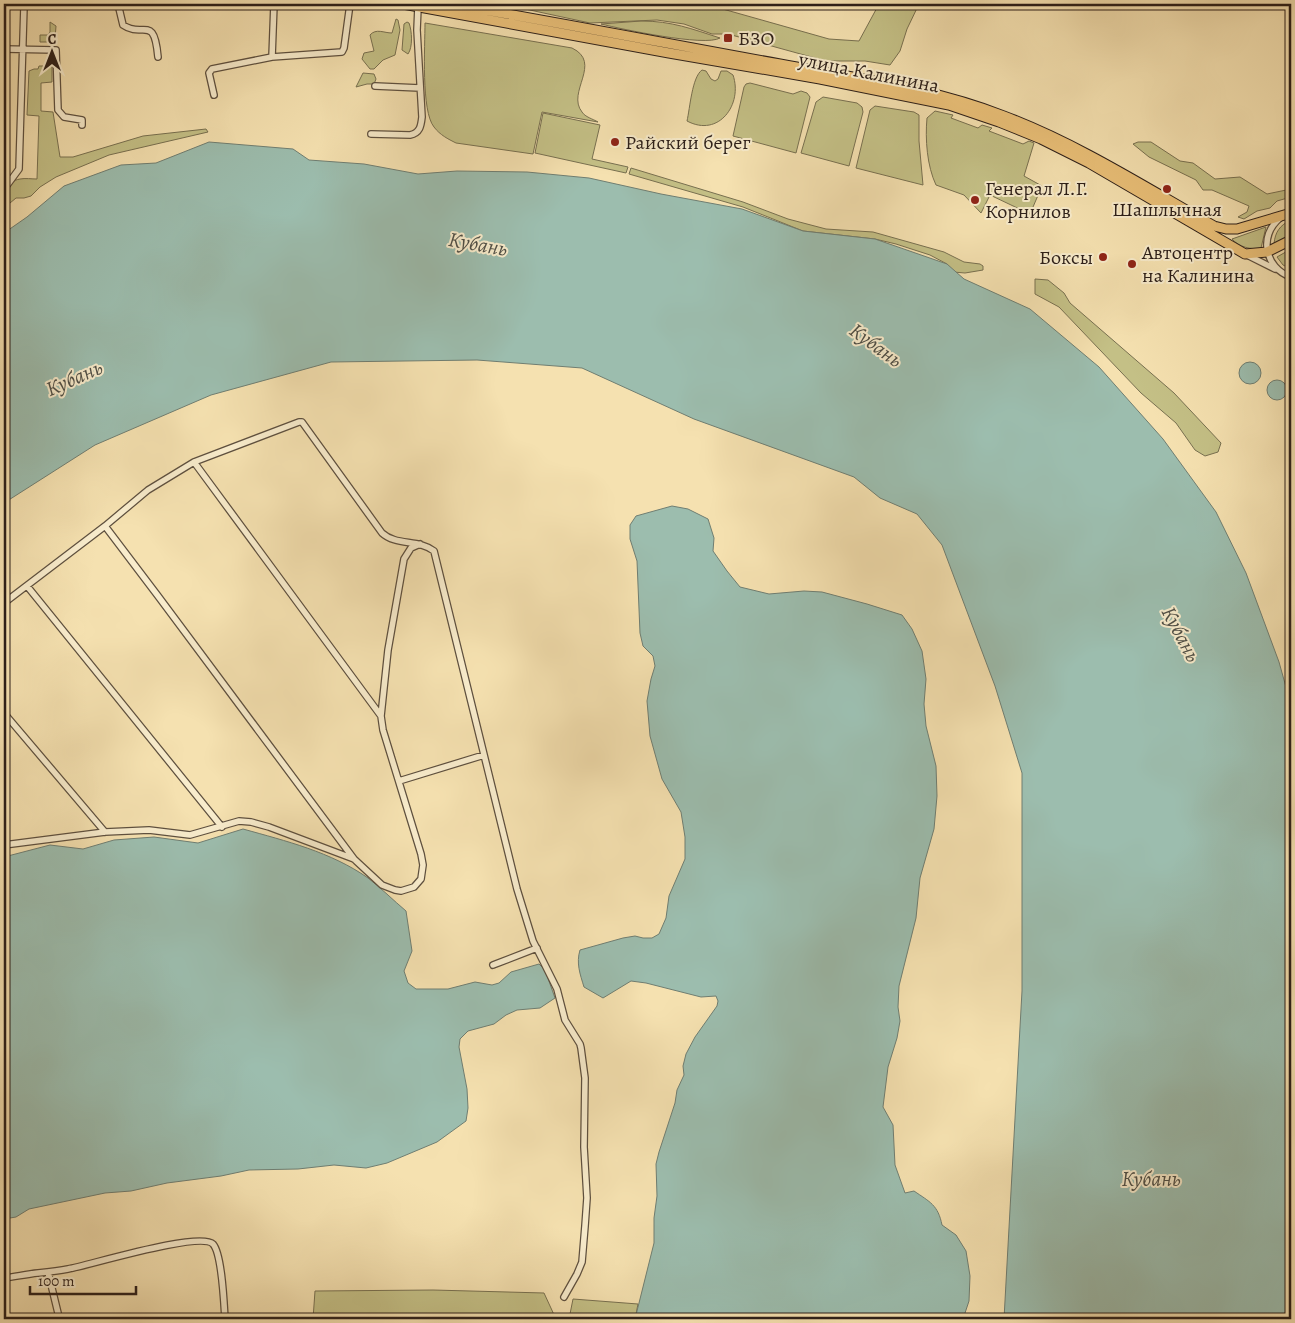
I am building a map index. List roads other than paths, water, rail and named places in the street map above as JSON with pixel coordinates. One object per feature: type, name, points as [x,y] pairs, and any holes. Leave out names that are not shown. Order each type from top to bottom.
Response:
[{"type":"highway","name":"улица Калинина","points":[[403,4],[820,79],[948,105],[1000,122],[1041,139],[1088,163],[1245,254]]},
{"type":"highway","name":"улица Калинина","points":[[451,4],[822,72],[950,98],[1002,115],[1044,132],[1214,226],[1226,229],[1237,228],[1288,214]]},
{"type":"highway","points":[[1245,254],[1267,252],[1291,240]]},
{"type":"street","points":[[5,188],[19,169],[24,6],[22,4]]},
{"type":"street","points":[[118,4],[123,25],[131,28],[147,29],[152,33],[157,43],[158,56]]},
{"type":"street","points":[[272,57],[274,4]]},
{"type":"street","points":[[214,95],[209,72],[212,69],[272,57],[342,52],[350,4]]},
{"type":"street","points":[[371,134],[410,135],[416,134],[419,130],[422,117],[417,30],[418,7]]},
{"type":"street","points":[[4,49],[56,50],[58,110],[64,117],[82,120],[82,126]]},
{"type":"street","points":[[375,86],[420,88]]},
{"type":"street","points":[[1280,272],[1272,263],[1267,252],[1266,242],[1270,229],[1276,222],[1288,214]]},
{"type":"street","name":"улица Калинина","points":[[1245,254],[1291,279]]},
{"type":"street","points":[[4,603],[105,526],[148,490],[194,462],[299,422],[305,423],[382,533],[391,538],[429,547],[434,551],[517,889],[533,941],[557,989],[565,1020],[580,1044],[585,1078],[584,1148],[586,1198],[582,1262],[564,1297]]},
{"type":"street","points":[[105,526],[354,859],[382,884],[395,890],[408,890],[414,887],[421,879],[422,854],[381,716],[194,462]]},
{"type":"street","points":[[381,716],[388,650],[404,559],[411,548],[420,544]]},
{"type":"street","points":[[27,586],[222,826]]},
{"type":"street","points":[[4,713],[105,832]]},
{"type":"street","points":[[399,781],[484,755]]},
{"type":"street","points":[[4,845],[105,832],[149,830],[190,835],[239,821],[269,826],[354,859]]},
{"type":"street","points":[[494,965],[537,948]]},
{"type":"street","points":[[4,1278],[69,1269],[152,1250],[172,1243],[204,1240],[212,1244],[216,1251],[220,1267],[225,1319]]},
{"type":"street","points":[[48,1272],[58,1313],[55,1319]]},
{"type":"water","name":"Кубань","points":[[209,142],[293,149],[309,160],[364,164],[418,174],[457,171],[527,172],[589,178],[742,209],[803,231],[875,239],[947,264],[964,279],[1030,309],[1099,367],[1163,439],[1216,512],[1246,573],[1279,662],[1291,705],[1291,1319],[1004,1319],[1022,991],[1022,773],[995,686],[942,545],[917,514],[880,498],[854,477],[694,419],[582,368],[477,360],[331,362],[211,395],[95,445],[4,503],[4,233],[27,217],[64,186],[121,165],[156,163]]},
{"type":"water","points":[[1250,362],[1258,365],[1261,373],[1258,381],[1250,384],[1242,381],[1239,373],[1242,365]]},
{"type":"water","points":[[1277,380],[1284,383],[1287,390],[1284,397],[1277,400],[1270,397],[1267,390],[1270,383]]},
{"type":"water","points":[[672,506],[688,509],[708,519],[714,538],[713,551],[740,587],[769,594],[804,591],[822,592],[902,615],[912,629],[922,651],[926,679],[924,704],[926,726],[936,766],[937,796],[934,829],[920,878],[916,918],[899,986],[898,1007],[900,1021],[888,1067],[883,1107],[893,1125],[895,1165],[905,1193],[914,1191],[936,1208],[942,1225],[956,1235],[966,1251],[970,1276],[969,1301],[963,1319],[635,1319],[654,1243],[654,1218],[657,1196],[656,1164],[659,1152],[675,1103],[677,1090],[684,1075],[683,1066],[686,1054],[695,1037],[717,1006],[718,1001],[716,996],[701,997],[631,981],[603,998],[584,987],[578,959],[580,950],[623,938],[635,936],[652,938],[659,934],[666,918],[669,896],[685,859],[685,837],[681,812],[662,779],[650,736],[647,701],[655,666],[653,656],[643,646],[640,633],[637,561],[630,539],[630,525],[636,516]]},
{"type":"water","points":[[243,829],[308,848],[339,861],[368,878],[406,911],[412,951],[404,971],[408,983],[416,989],[448,989],[475,982],[492,985],[499,983],[511,972],[539,964],[545,970],[555,998],[540,1008],[517,1010],[494,1024],[468,1031],[460,1039],[459,1047],[467,1089],[468,1108],[466,1121],[437,1142],[387,1163],[366,1168],[334,1165],[298,1169],[249,1170],[221,1176],[167,1183],[131,1191],[105,1193],[29,1209],[16,1217],[4,1219],[4,857],[50,845],[83,849],[114,840],[154,837],[198,843]]},
{"type":"place","name":"БЗО","points":[[728,38]]},
{"type":"place","name":"Райский берег","points":[[615,142]]},
{"type":"place","name":"Шашлычная","points":[[1167,189]]},
{"type":"place","name":"Генерал Л.Г. Корнилов","points":[[975,200]]},
{"type":"place","name":"Боксы","points":[[1103,257]]},
{"type":"place","name":"Автоцентр на Калинина","points":[[1132,264]]}]
